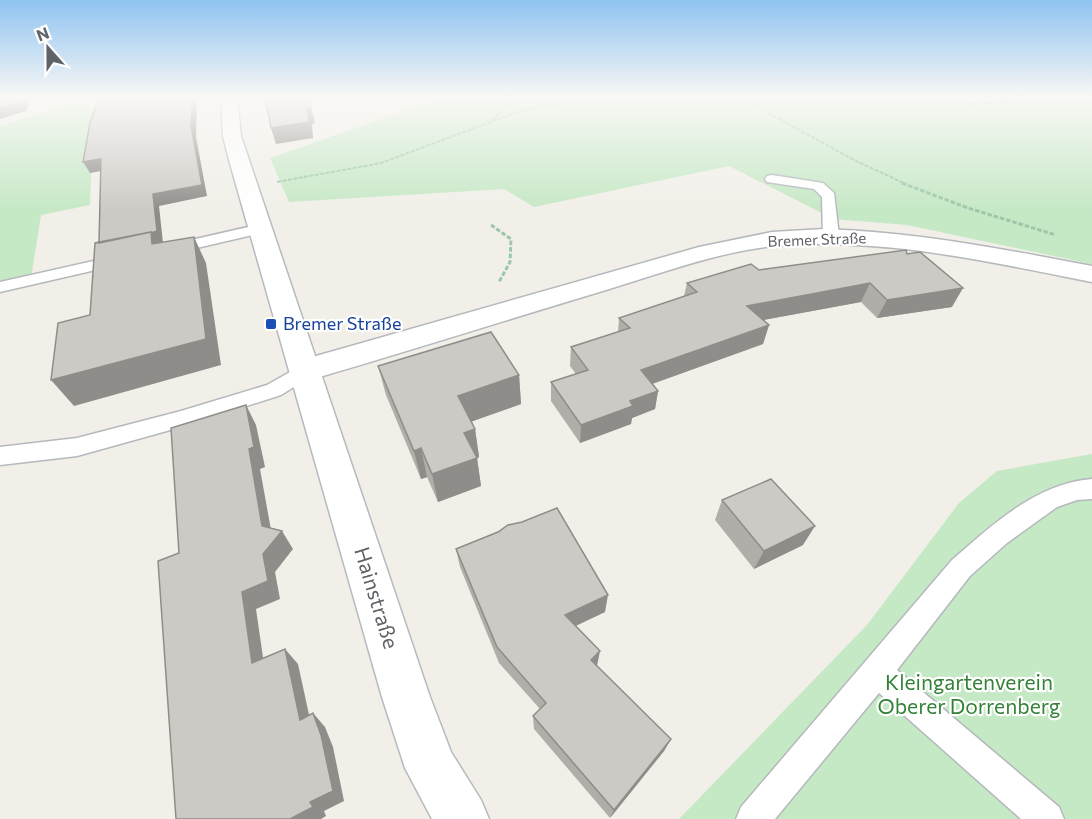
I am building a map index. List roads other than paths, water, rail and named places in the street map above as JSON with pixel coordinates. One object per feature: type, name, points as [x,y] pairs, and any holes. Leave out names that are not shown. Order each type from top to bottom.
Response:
[{"type":"street","name":"Hainstraße","points":[[232,135],[406,697],[432,768],[462,819]]},
{"type":"street","name":"Bremer Straße","points":[[306,370],[499,311],[733,246],[783,238],[831,236],[886,238],[948,246],[1092,274]]},
{"type":"lane","points":[[772,179],[818,186],[829,196],[831,236]]},
{"type":"lane","points":[[160,252],[261,229]]},
{"type":"lane","points":[[0,287],[137,256]]},
{"type":"lane","points":[[0,456],[77,447],[181,419],[274,390],[306,370]]},
{"type":"lane","points":[[753,819],[961,568],[998,535],[1049,500],[1076,490],[1092,489]]},
{"type":"lane","points":[[877,672],[1047,819]]},
{"type":"place","name":"Bremer Straße","points":[[271,324]]},
{"type":"park label","name":"Kleingartenverein Oberer Dorrenberg","points":[[969,695]]}]
